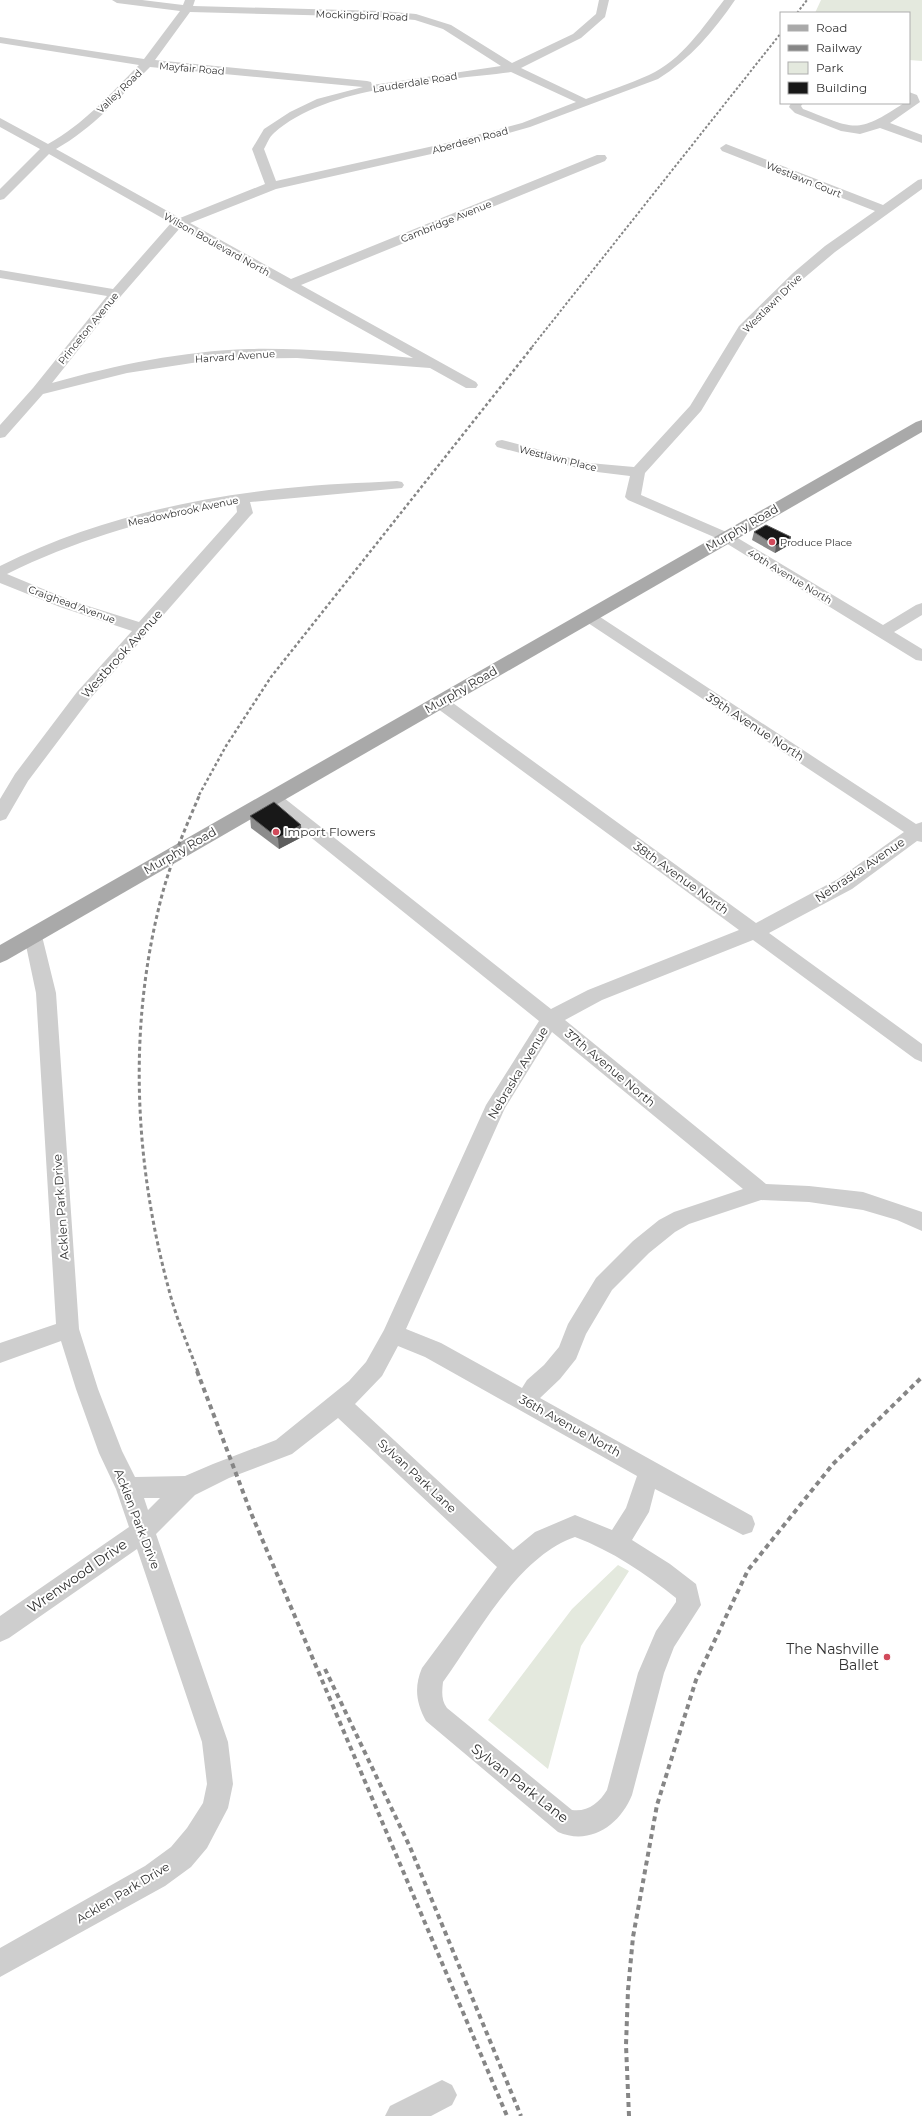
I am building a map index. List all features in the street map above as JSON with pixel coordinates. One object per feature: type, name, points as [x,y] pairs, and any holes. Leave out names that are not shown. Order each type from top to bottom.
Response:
[{"type":"main road","name":"Murphy Road","points":[[0,955],[922,424]]},
{"type":"street","name":"Mockingbird Road","points":[[117,0],[416,17],[447,27],[512,68],[586,103]]},
{"type":"street","name":"Lauderdale Road","points":[[272,186],[258,149],[268,132],[294,114],[321,101],[384,85],[512,68],[577,36],[601,15],[604,0]]},
{"type":"street","name":"Aberdeen Road","points":[[178,223],[272,186],[449,146],[526,125],[654,77],[673,65],[691,49],[730,0]]},
{"type":"street","name":"Valley Road","points":[[0,196],[47,149],[67,138],[112,100],[147,64],[188,5]]},
{"type":"street","name":"Mayfair Road","points":[[0,40],[147,64],[384,85]]},
{"type":"street","points":[[796,104],[794,107],[799,111],[850,129],[861,130],[879,123],[914,102],[913,97],[910,96]]},
{"type":"street","name":"Wilson Boulevard North","points":[[0,122],[178,223],[291,284],[471,385]]},
{"type":"street","points":[[879,123],[922,139]]},
{"type":"street","name":"Westlawn Court","points":[[726,148],[883,210]]},
{"type":"street","name":"Cambridge Avenue","points":[[291,284],[602,158]]},
{"type":"street","name":"Westlawn Drive","points":[[638,472],[696,408],[744,329],[798,276],[830,249],[922,183]]},
{"type":"street","name":"Princeton Avenue","points":[[0,434],[38,390],[116,293],[178,223]]},
{"type":"street","points":[[0,274],[116,293]]},
{"type":"street","name":"Harvard Avenue","points":[[38,390],[142,365],[227,355],[277,353],[339,355],[434,365]]},
{"type":"street","name":"Westlawn Place","points":[[502,444],[589,467],[638,472]]},
{"type":"street","name":"40th Avenue North","points":[[638,472],[633,497],[726,537],[922,656]]},
{"type":"street","name":"Meadowbrook Avenue","points":[[0,572],[30,558],[94,533],[142,518],[242,498],[397,485]]},
{"type":"street","name":"Westbrook Avenue","points":[[0,815],[22,778],[84,696],[245,513],[242,498]]},
{"type":"street","name":"Craighead Avenue","points":[[0,577],[66,604],[144,629]]},
{"type":"street","points":[[883,632],[922,608]]},
{"type":"street","name":"39th Avenue North","points":[[588,616],[920,832]]},
{"type":"street","name":"38th Avenue North","points":[[440,702],[922,1054]]},
{"type":"street","name":"37th Avenue North","points":[[273,798],[550,1019],[761,1192]]},
{"type":"street","name":"Nebraska Avenue","points":[[186,1487],[221,1471],[284,1447],[339,1404],[374,1369],[393,1334],[496,1105],[550,1019],[595,995],[754,932],[814,902],[839,887],[920,832]]},
{"type":"street","name":"Acklen Park Drive","points":[[0,1963],[155,1876],[185,1852],[197,1838],[215,1808],[220,1784],[215,1742],[128,1488],[111,1453],[87,1389],[68,1329],[46,993],[33,936]]},
{"type":"street","points":[[526,1401],[535,1387],[552,1372],[568,1352],[576,1331],[604,1284],[641,1247],[667,1226],[682,1218],[761,1192],[809,1194],[863,1201],[903,1213],[922,1222]]},
{"type":"street","points":[[0,1353],[68,1329]]},
{"type":"street","name":"36th Avenue North","points":[[393,1334],[433,1350],[743,1524]]},
{"type":"street","name":"Sylvan Park Lane","points":[[339,1404],[512,1565]]},
{"type":"street","points":[[617,1543],[637,1512],[644,1486],[652,1472]]},
{"type":"street","points":[[128,1488],[186,1487]]},
{"type":"street","name":"Wrenwood Drive","points":[[0,1630],[143,1531],[186,1487]]},
{"type":"street","name":"Sylvan Park Lane","points":[[575,1526],[617,1543],[687,1592],[689,1605],[665,1639],[651,1673],[619,1795],[607,1812],[589,1823],[578,1825],[567,1823],[438,1717],[430,1703],[428,1691],[431,1677],[512,1565],[530,1549],[559,1530],[575,1526]]},
{"type":"street","points":[[400,2116],[442,2095]]},
{"type":"green space","points":[[821,0],[922,0],[922,61],[910,60],[910,12],[815,12]]},
{"type":"green space","points":[[618,1565],[629,1571],[581,1646],[548,1769],[488,1720],[572,1609]]},
{"type":"building","points":[[766,525],[791,537],[776,546],[754,532]]},
{"type":"building","points":[[274,802],[301,825],[278,838],[250,816]]},
{"type":"railway","points":[[798,12],[807,0]]},
{"type":"railway","points":[[532,347],[780,34]]},
{"type":"railway","points":[[199,795],[226,746],[271,677],[533,346]]},
{"type":"railway","points":[[198,1372],[172,1300],[158,1243],[149,1195],[143,1147],[140,1099],[140,1051],[143,1002],[149,955],[159,907],[182,836],[200,794]]},
{"type":"railway","points":[[197,1371],[251,1513],[507,2116]]},
{"type":"railway","points":[[629,2116],[626,2045],[628,1990],[633,1937],[657,1805],[696,1680],[748,1570],[833,1464],[922,1377]]},
{"type":"railway","points":[[325,1669],[410,1847],[521,2116]]},
{"type":"place","name":"Produce Place","points":[[772,542]]},
{"type":"place","name":"Import Flowers","points":[[276,832]]},
{"type":"place","name":"The Nashville Ballet","points":[[887,1657]]}]
